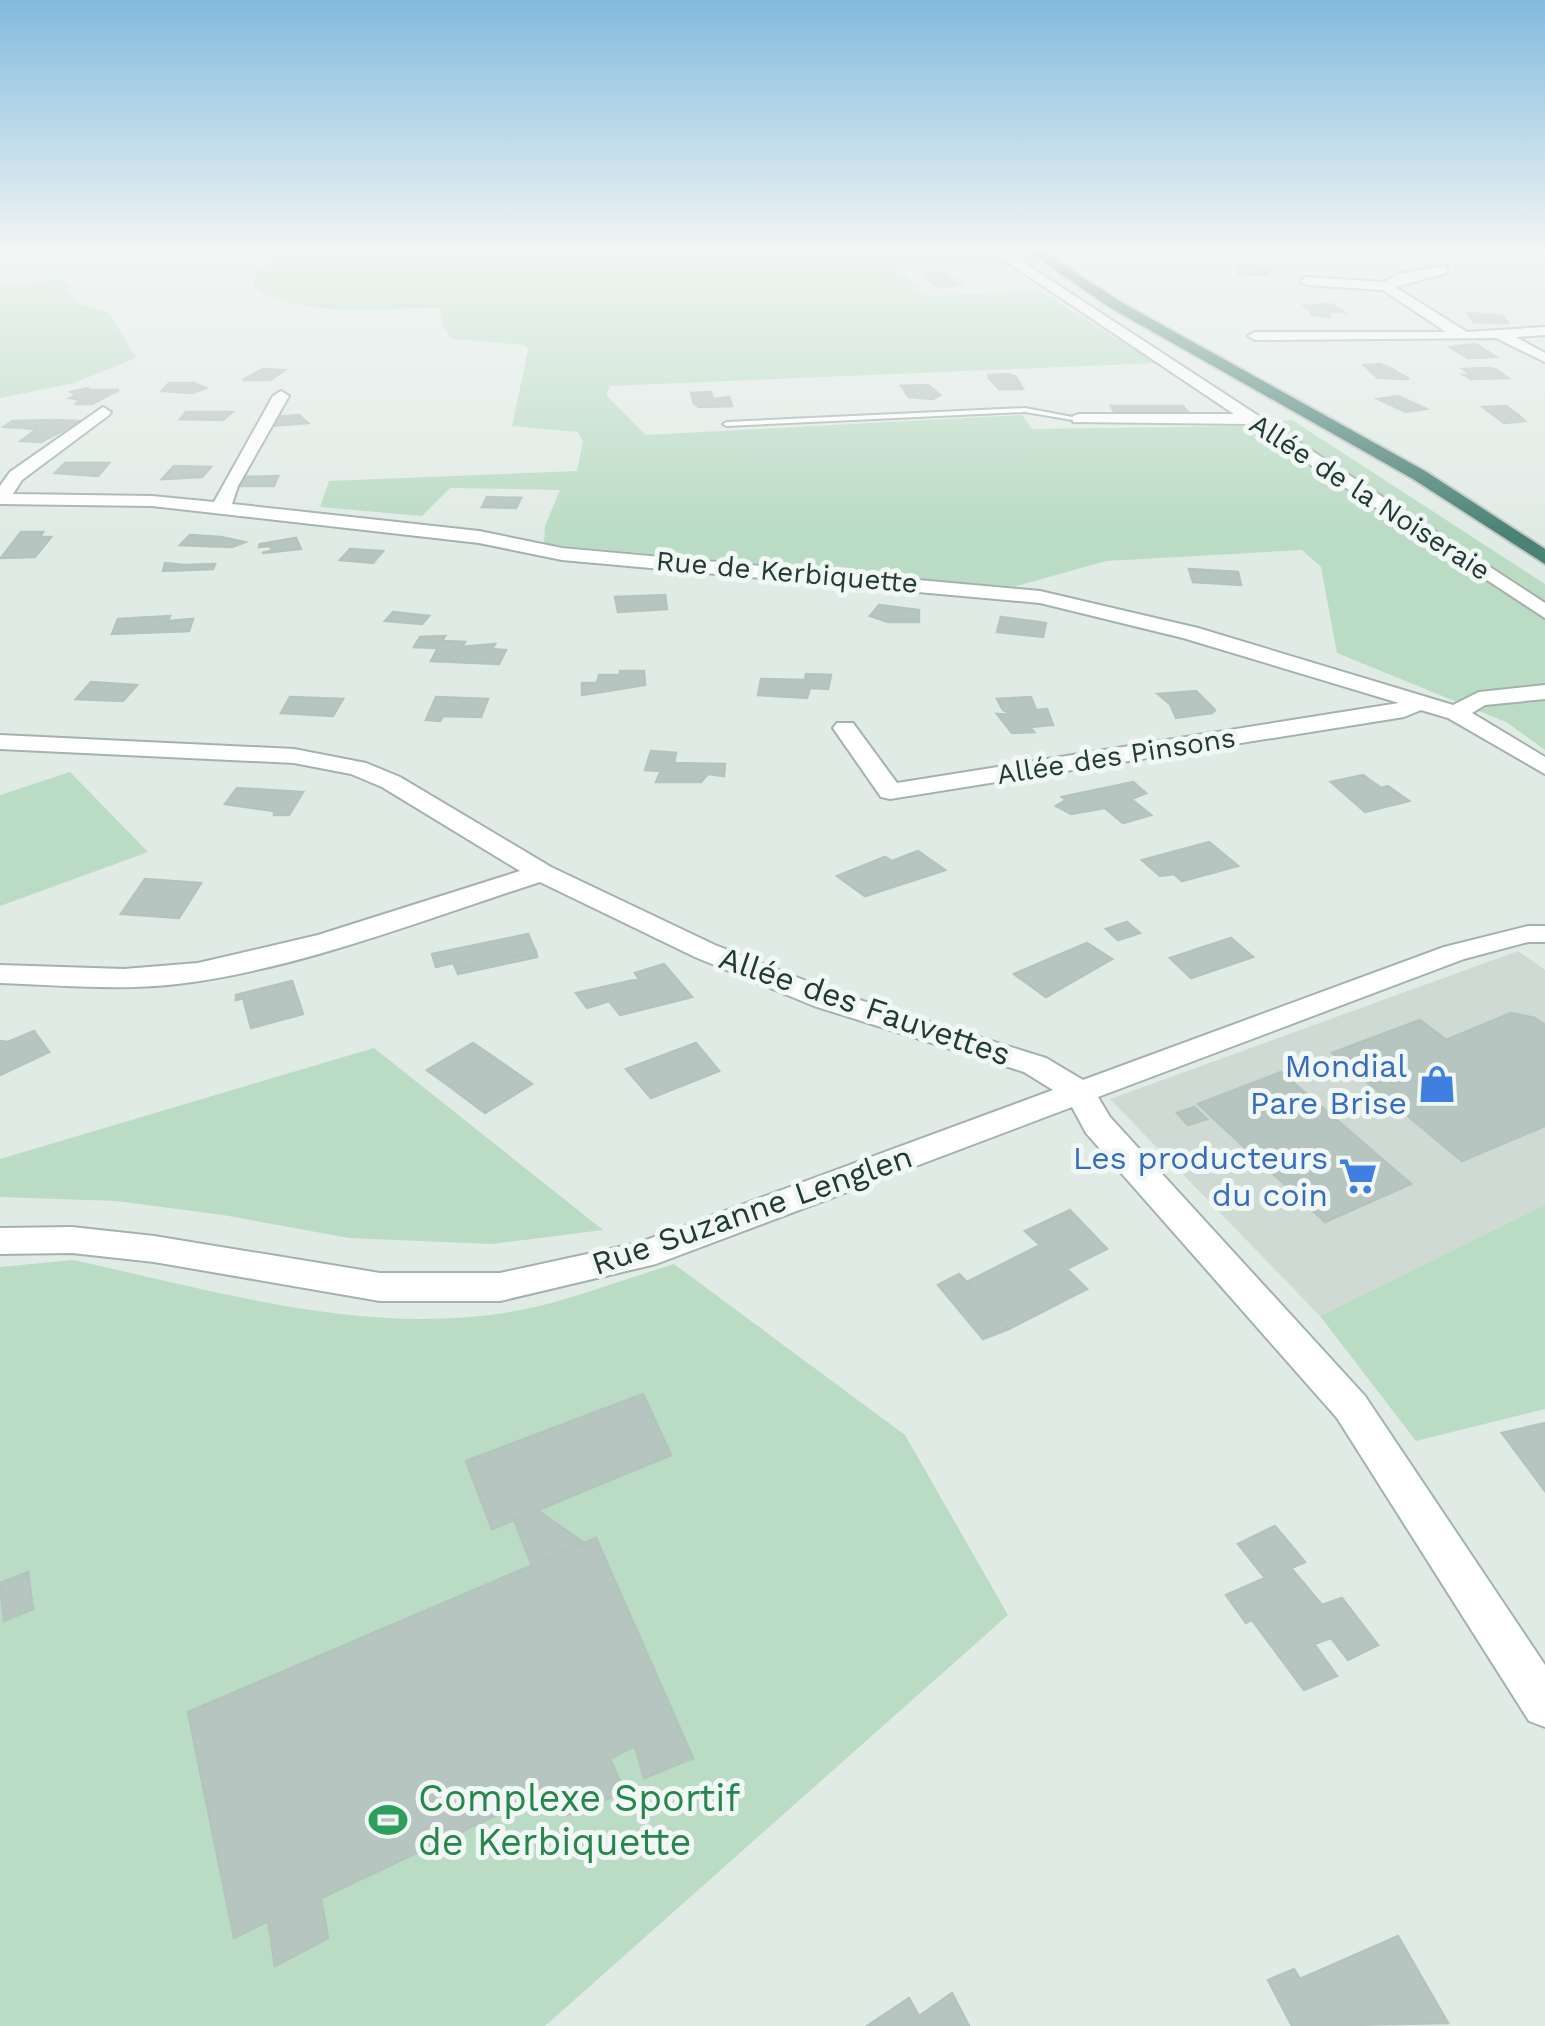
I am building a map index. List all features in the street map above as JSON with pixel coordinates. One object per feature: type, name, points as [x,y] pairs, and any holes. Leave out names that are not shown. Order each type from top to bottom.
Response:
[{"type":"highway","points":[[1185,344],[1420,475],[1545,558]]},
{"type":"highway","points":[[1210,344],[1489,499]]},
{"type":"street","name":"Allée de la Noiseraie","points":[[1137,344],[1545,612]]},
{"type":"street","points":[[1517,344],[1543,358]]},
{"type":"street","points":[[221,510],[229,486],[281,396]]},
{"type":"street","points":[[0,500],[16,476],[102,412]]},
{"type":"street","points":[[1079,419],[1252,419]]},
{"type":"street","name":"Rue de Kerbiquette","points":[[0,500],[152,501],[479,537],[562,554],[916,582],[1040,597],[1190,633],[1456,713],[1545,767]]},
{"type":"street","points":[[1456,713],[1479,699],[1545,692]]},
{"type":"street","name":"Allée des Pinsons","points":[[845,728],[890,792],[1404,710],[1417,703]]},
{"type":"street","name":"Allée des Fauvettes","points":[[0,742],[294,756],[357,768],[391,782],[542,873],[705,951],[824,999],[1035,1065],[1078,1090]]},
{"type":"street","points":[[0,974],[96,978],[196,972],[326,940],[542,873]]},
{"type":"street","name":"Rue Suzanne Lenglen","points":[[0,1241],[72,1240],[138,1247],[380,1287],[500,1287],[644,1255],[1454,953],[1528,934],[1545,934]]},
{"type":"street","points":[[1078,1090],[1098,1124],[1351,1407],[1545,1705]]},
{"type":"lane","points":[[727,424],[1043,410],[1079,419]]},
{"type":"shaded area","points":[[1518,951],[1545,970],[1545,1205],[1320,1316],[1110,1099]]},
{"type":"green space","points":[[0,344],[128,344],[136,358],[74,383],[0,398]]},
{"type":"green space","points":[[507,344],[1125,344],[1156,363],[610,386],[606,395],[646,435],[1022,415],[1032,429],[1239,426],[1292,420],[1545,584],[1545,750],[1506,722],[1337,653],[1321,567],[1302,550],[1106,561],[1013,587],[544,544],[545,526],[560,490],[450,488],[422,516],[320,507],[329,481],[577,471],[583,442],[578,432],[512,426],[528,350],[524,345]]},
{"type":"green space","points":[[70,772],[148,852],[0,906],[0,795]]},
{"type":"green space","points":[[374,1048],[603,1230],[491,1244],[349,1238],[116,1201],[0,1197],[0,1159]]},
{"type":"green space","points":[[1545,1205],[1545,1409],[1416,1441],[1320,1316]]},
{"type":"green space","name":"Complexe Sportif de Kerbiquette","points":[[73,1260],[302,1309],[419,1319],[535,1307],[674,1264],[905,1435],[1008,1615],[545,2026],[0,2026],[0,1267]]},
{"type":"building","points":[[1476,344],[1496,357],[1468,358],[1450,347]]},
{"type":"building","points":[[1380,364],[1409,379],[1378,378],[1364,365]]},
{"type":"building","points":[[1486,368],[1508,378],[1471,379],[1464,375],[1472,375],[1463,369]]},
{"type":"building","points":[[263,369],[285,370],[270,380],[243,380]]},
{"type":"building","points":[[1008,374],[1016,377],[1023,389],[999,389],[989,378]]},
{"type":"building","points":[[169,383],[194,383],[206,388],[192,393],[162,391]]},
{"type":"building","points":[[928,385],[940,395],[933,399],[909,397],[901,386]]},
{"type":"building","points":[[87,388],[119,390],[92,404],[76,404],[80,400],[70,398],[76,395],[71,392]]},
{"type":"building","points":[[711,392],[713,399],[729,397],[732,406],[694,404],[691,393]]},
{"type":"building","points":[[1398,396],[1426,409],[1406,412],[1378,399]]},
{"type":"building","points":[[1111,406],[1183,406],[1187,411],[1114,411]]},
{"type":"building","points":[[1506,406],[1525,421],[1504,423],[1483,407]]},
{"type":"building","points":[[186,412],[232,412],[223,420],[180,419]]},
{"type":"building","points":[[299,415],[308,423],[268,426],[273,417]]},
{"type":"building","points":[[12,421],[81,421],[41,442],[21,441],[37,429],[4,427]]},
{"type":"building","points":[[65,463],[109,463],[98,476],[55,473]]},
{"type":"building","points":[[174,466],[211,467],[202,477],[162,479]]},
{"type":"building","points":[[278,476],[274,486],[235,486],[240,477]]},
{"type":"building","points":[[487,497],[521,498],[516,508],[482,507]]},
{"type":"building","points":[[21,532],[43,532],[40,537],[51,537],[35,557],[1,558]]},
{"type":"building","points":[[190,535],[245,542],[232,547],[180,545]]},
{"type":"building","points":[[296,538],[301,549],[262,553],[274,550],[259,547],[260,544]]},
{"type":"building","points":[[350,549],[383,551],[373,563],[340,560]]},
{"type":"building","points":[[165,563],[215,564],[213,569],[163,571]]},
{"type":"building","points":[[1189,569],[1238,572],[1241,585],[1193,582]]},
{"type":"building","points":[[665,595],[667,609],[618,612],[615,597]]},
{"type":"building","points":[[879,605],[919,610],[919,622],[888,622],[870,616]]},
{"type":"building","points":[[393,612],[429,616],[422,624],[385,621]]},
{"type":"building","points":[[170,616],[168,621],[193,619],[189,631],[112,634],[118,619]]},
{"type":"building","points":[[1001,617],[1046,623],[1043,637],[997,632]]},
{"type":"building","points":[[445,636],[442,641],[465,642],[462,647],[495,644],[492,649],[506,650],[499,664],[431,661],[438,648],[414,647],[420,637]]},
{"type":"building","points":[[620,671],[644,671],[645,685],[582,695],[582,683],[597,683],[599,675],[620,675]]},
{"type":"building","points":[[806,674],[831,675],[828,689],[810,688],[807,698],[758,695],[761,679],[805,680]]},
{"type":"building","points":[[91,682],[137,685],[123,701],[76,699]]},
{"type":"building","points":[[1196,691],[1215,710],[1212,713],[1176,718],[1170,704],[1158,694]]},
{"type":"building","points":[[290,697],[343,699],[333,716],[281,713]]},
{"type":"building","points":[[436,697],[488,699],[481,717],[443,716],[440,721],[426,720]]},
{"type":"building","points":[[1031,697],[1036,710],[1047,709],[1053,725],[1030,727],[1034,732],[1012,733],[997,714],[1013,715],[1003,710],[997,699]]},
{"type":"building","points":[[651,751],[676,753],[674,763],[725,764],[724,776],[708,774],[701,782],[656,782],[661,771],[645,770]]},
{"type":"building","points":[[1363,775],[1409,801],[1365,812],[1331,782]]},
{"type":"building","points":[[1133,782],[1146,793],[1131,799],[1151,815],[1123,823],[1105,808],[1071,814],[1056,806],[1066,800],[1062,797]]},
{"type":"building","points":[[237,788],[303,792],[289,815],[274,815],[274,811],[225,804]]},
{"type":"building","points":[[1209,842],[1238,866],[1182,881],[1174,874],[1160,876],[1142,860]]},
{"type":"building","points":[[918,851],[945,870],[865,896],[837,876],[885,857],[892,861]]},
{"type":"building","points":[[145,879],[201,883],[179,918],[121,914]]},
{"type":"building","points":[[1127,922],[1140,933],[1118,940],[1106,929]]},
{"type":"building","points":[[528,934],[536,952],[456,969],[453,963],[436,967],[432,954]]},
{"type":"building","points":[[1231,938],[1253,957],[1191,978],[1170,958]]},
{"type":"building","points":[[1087,943],[1112,959],[1046,997],[1014,974]]},
{"type":"building","points":[[536,952],[537,957],[458,974],[456,969]]},
{"type":"building","points":[[664,964],[692,997],[620,1015],[609,1001],[587,1008],[576,993],[639,979],[635,973]]},
{"type":"building","points":[[292,981],[303,1014],[251,1028],[243,998],[236,1000],[236,995]]},
{"type":"building","points":[[1511,1013],[1535,1018],[1545,1025],[1545,1115],[1446,1040]]},
{"type":"building","name":"Mondial Pare Brise","points":[[1420,1020],[1545,1115],[1545,1126],[1462,1161],[1332,1053]]},
{"type":"building","points":[[34,1031],[49,1052],[0,1075],[0,1041],[8,1042]]},
{"type":"building","points":[[473,1043],[495,1058],[449,1086],[427,1070]]},
{"type":"building","points":[[696,1043],[719,1071],[651,1098],[626,1069]]},
{"type":"building","points":[[495,1058],[532,1084],[485,1113],[449,1086]]},
{"type":"building","points":[[1281,1072],[1411,1184],[1325,1222],[1198,1104]]},
{"type":"building","points":[[1194,1107],[1207,1119],[1188,1125],[1177,1113]]},
{"type":"building","points":[[1070,1210],[1107,1249],[1067,1269],[1087,1289],[1009,1329],[967,1282],[1040,1245],[1025,1231]]},
{"type":"building","points":[[959,1274],[1009,1329],[983,1339],[938,1285]]},
{"type":"building","points":[[643,1394],[671,1455],[492,1529],[466,1461]]},
{"type":"building","points":[[1545,1423],[1545,1491],[1502,1433]]},
{"type":"building","points":[[537,1510],[583,1542],[532,1566],[514,1520]]},
{"type":"building","points":[[1275,1526],[1305,1562],[1291,1568],[1322,1605],[1342,1598],[1378,1645],[1348,1660],[1331,1638],[1314,1644],[1337,1676],[1304,1690],[1252,1620],[1246,1623],[1226,1595],[1265,1578],[1238,1544]]},
{"type":"building","points":[[596,1538],[693,1758],[644,1778],[635,1746],[610,1759],[625,1792],[566,1815],[560,1785],[321,1898],[328,1938],[275,1966],[268,1921],[234,1938],[188,1712]]},
{"type":"building","points":[[28,1572],[33,1609],[4,1621],[0,1583]]},
{"type":"building","points":[[1398,1936],[1448,2023],[1292,2026],[1268,1980],[1294,1969],[1300,1979]]},
{"type":"building","points":[[952,1993],[969,2026],[867,2026],[909,1998],[919,2016]]},
{"type":"place","name":"Mondial Pare Brise","points":[[1437,1084]]},
{"type":"place","name":"Les producteurs du coin","points":[[1358,1176]]},
{"type":"place","name":"Complexe Sportif de Kerbiquette","points":[[388,1820]]}]
